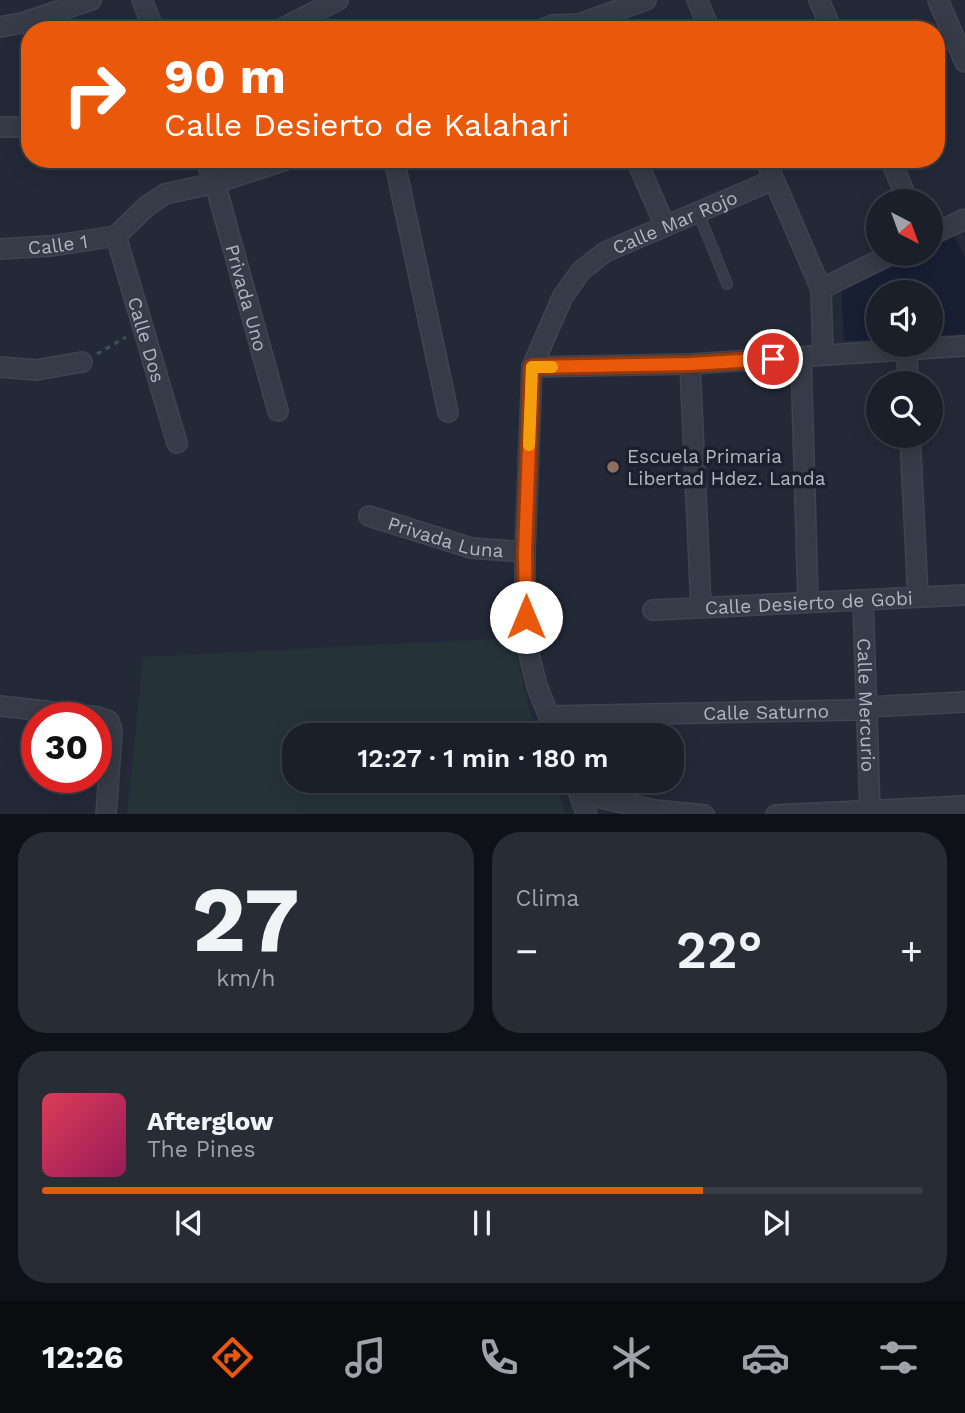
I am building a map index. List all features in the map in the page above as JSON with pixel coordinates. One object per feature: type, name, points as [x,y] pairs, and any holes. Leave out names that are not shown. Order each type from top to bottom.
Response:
[{"type":"street","points":[[142,0],[150,21]]},
{"type":"street","points":[[297,21],[338,0]]},
{"type":"street","points":[[595,21],[646,0]]},
{"type":"street","points":[[697,0],[706,21]]},
{"type":"street","points":[[819,0],[828,21]]},
{"type":"street","points":[[937,0],[965,62]]},
{"type":"street","points":[[28,21],[86,1]]},
{"type":"street","points":[[0,27],[21,23]]},
{"type":"street","points":[[0,127],[21,127]]},
{"type":"street","name":"Privada Uno","points":[[209,168],[278,411]]},
{"type":"street","points":[[116,236],[147,206],[165,194],[215,183],[261,168]]},
{"type":"street","points":[[396,168],[448,412]]},
{"type":"street","points":[[640,168],[666,226]]},
{"type":"street","points":[[769,168],[821,289],[823,355]]},
{"type":"street","points":[[894,168],[903,189]]},
{"type":"street","name":"Calle Mar Rojo","points":[[532,367],[564,296],[581,271],[605,252],[774,180]]},
{"type":"street","points":[[943,229],[965,219]]},
{"type":"street","name":"Calle 1","points":[[0,249],[51,246],[116,236]]},
{"type":"street","name":"Calle Dos","points":[[116,236],[177,443]]},
{"type":"street","points":[[821,289],[868,266]]},
{"type":"street","points":[[943,347],[965,346]]},
{"type":"street","points":[[552,723],[537,686],[526,638],[525,552],[532,367],[690,364],[866,352]]},
{"type":"street","points":[[801,357],[808,602]]},
{"type":"street","points":[[0,367],[36,370],[82,362]]},
{"type":"street","points":[[690,364],[701,607]]},
{"type":"street","points":[[911,448],[918,597]]},
{"type":"street","name":"Privada Luna","points":[[369,516],[471,548],[525,552]]},
{"type":"street","name":"Calle Desierto de Gobi","points":[[653,610],[965,595]]},
{"type":"street","name":"Calle Mercurio","points":[[863,600],[862,709],[870,810]]},
{"type":"street","name":"Calle Saturno","points":[[549,716],[862,709],[965,702]]},
{"type":"street","points":[[0,706],[98,717],[108,721],[112,731],[106,814]]},
{"type":"street","points":[[578,793],[587,814]]},
{"type":"street","points":[[596,793],[654,810],[704,814]]},
{"type":"street","points":[[776,814],[965,806]]},
{"type":"lane","points":[[698,212],[727,284]]},
{"type":"path","points":[[82,362],[143,328]]},
{"type":"shaded area","points":[[512,638],[534,723],[282,723],[282,793],[558,793],[566,814],[127,814],[143,657]]},
{"type":"water","points":[[952,232],[965,258],[965,334],[943,335],[943,280],[866,280],[866,340],[844,341],[841,283],[879,266],[943,266],[943,236]]},
{"type":"slow traffic","points":[[529,445],[532,367],[552,367]]},
{"type":"place","name":"Escuela Primaria Libertad Hdez. Landa","points":[[613,467]]},
{"type":"route","points":[[526,617],[525,552],[532,367],[690,364],[773,359]]}]
